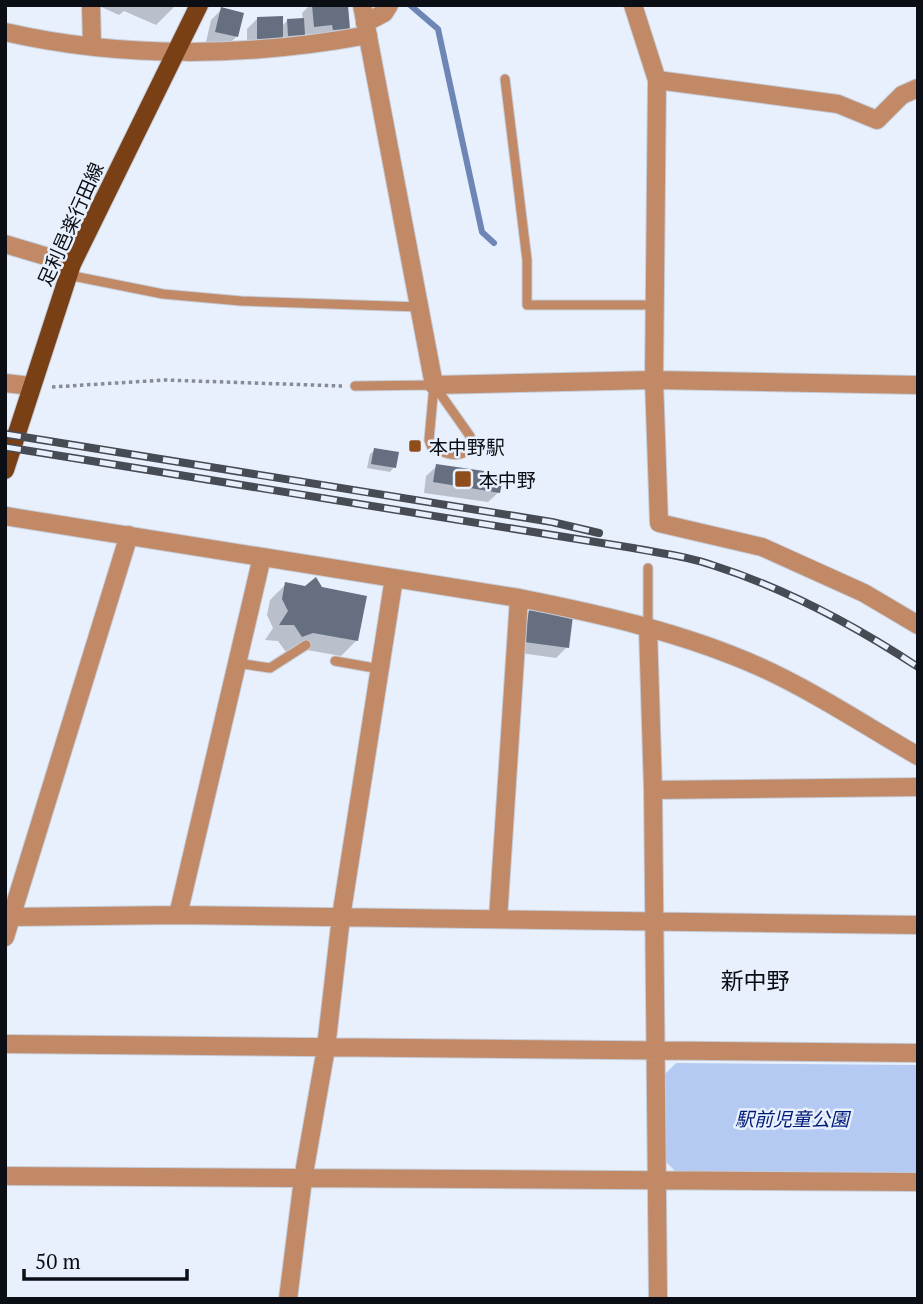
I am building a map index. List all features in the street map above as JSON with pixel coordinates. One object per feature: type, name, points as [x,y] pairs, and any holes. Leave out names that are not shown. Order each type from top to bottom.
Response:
[{"type":"main road","name":"足利邑楽行田線","points":[[5,470],[39,386],[70,270],[199,5]]},
{"type":"street","points":[[90,5],[92,46]]},
{"type":"street","points":[[5,32],[54,43],[92,46],[178,51],[272,49],[365,21],[384,13],[389,5]]},
{"type":"street","points":[[634,5],[657,80],[654,380],[659,523],[762,547],[864,593],[918,625]]},
{"type":"street","points":[[365,21],[434,385],[654,380],[918,385]]},
{"type":"street","points":[[657,80],[838,104],[877,120],[902,95],[918,88]]},
{"type":"street","points":[[5,244],[70,270]]},
{"type":"street","points":[[5,383],[39,386]]},
{"type":"street","points":[[5,516],[519,598],[648,628],[759,667],[918,756]]},
{"type":"street","points":[[5,937],[129,535]]},
{"type":"street","points":[[178,915],[262,556]]},
{"type":"street","points":[[288,1299],[303,1179],[326,1048],[341,917],[394,578]]},
{"type":"street","points":[[498,919],[519,598]]},
{"type":"street","points":[[648,628],[653,790],[658,1299]]},
{"type":"street","points":[[653,790],[918,787]]},
{"type":"street","points":[[11,917],[178,915],[918,925]]},
{"type":"street","points":[[5,1044],[655,1053],[918,1052]]},
{"type":"street","points":[[5,1175],[918,1182]]},
{"type":"lane","points":[[505,79],[527,260],[527,305],[655,305]]},
{"type":"lane","points":[[70,270],[163,294],[241,301],[420,307]]},
{"type":"lane","points":[[434,385],[470,436],[471,446],[464,453],[456,455],[432,448],[429,440],[434,385]]},
{"type":"lane","points":[[355,386],[434,385]]},
{"type":"lane","points":[[648,568],[648,628]]},
{"type":"lane","points":[[237,663],[270,668],[306,645]]},
{"type":"lane","points":[[335,660],[380,669]]},
{"type":"path","points":[[39,386],[165,380],[355,386]]},
{"type":"green space","name":"駅前児童公園","points":[[676,1063],[918,1065],[918,1174],[675,1171],[666,1162],[665,1074]]},
{"type":"building","points":[[312,5],[348,5],[350,29],[333,30],[332,25],[314,27]]},
{"type":"building","points":[[221,7],[244,13],[238,37],[215,32]]},
{"type":"building","points":[[283,16],[283,39],[257,39],[257,17]]},
{"type":"building","points":[[304,18],[305,35],[288,36],[287,19]]},
{"type":"building","points":[[374,448],[399,452],[396,468],[371,464]]},
{"type":"building","points":[[436,464],[484,471],[483,476],[503,478],[500,493],[433,482]]},
{"type":"building","points":[[316,577],[322,587],[367,596],[358,641],[313,633],[302,637],[294,625],[279,625],[288,611],[282,599],[285,582],[305,586]]},
{"type":"building","points":[[529,610],[573,616],[569,648],[524,642]]},
{"type":"waterway","points":[[410,5],[438,29],[482,232],[494,243]]},
{"type":"railway","points":[[5,434],[552,522],[599,533]]},
{"type":"railway","points":[[5,447],[693,559],[792,596],[844,622],[918,667]]},
{"type":"place","name":"本中野駅","points":[[415,446]]},
{"type":"place","name":"本中野","points":[[463,479]]},
{"type":"district","name":"新中野","points":[[755,980]]}]
